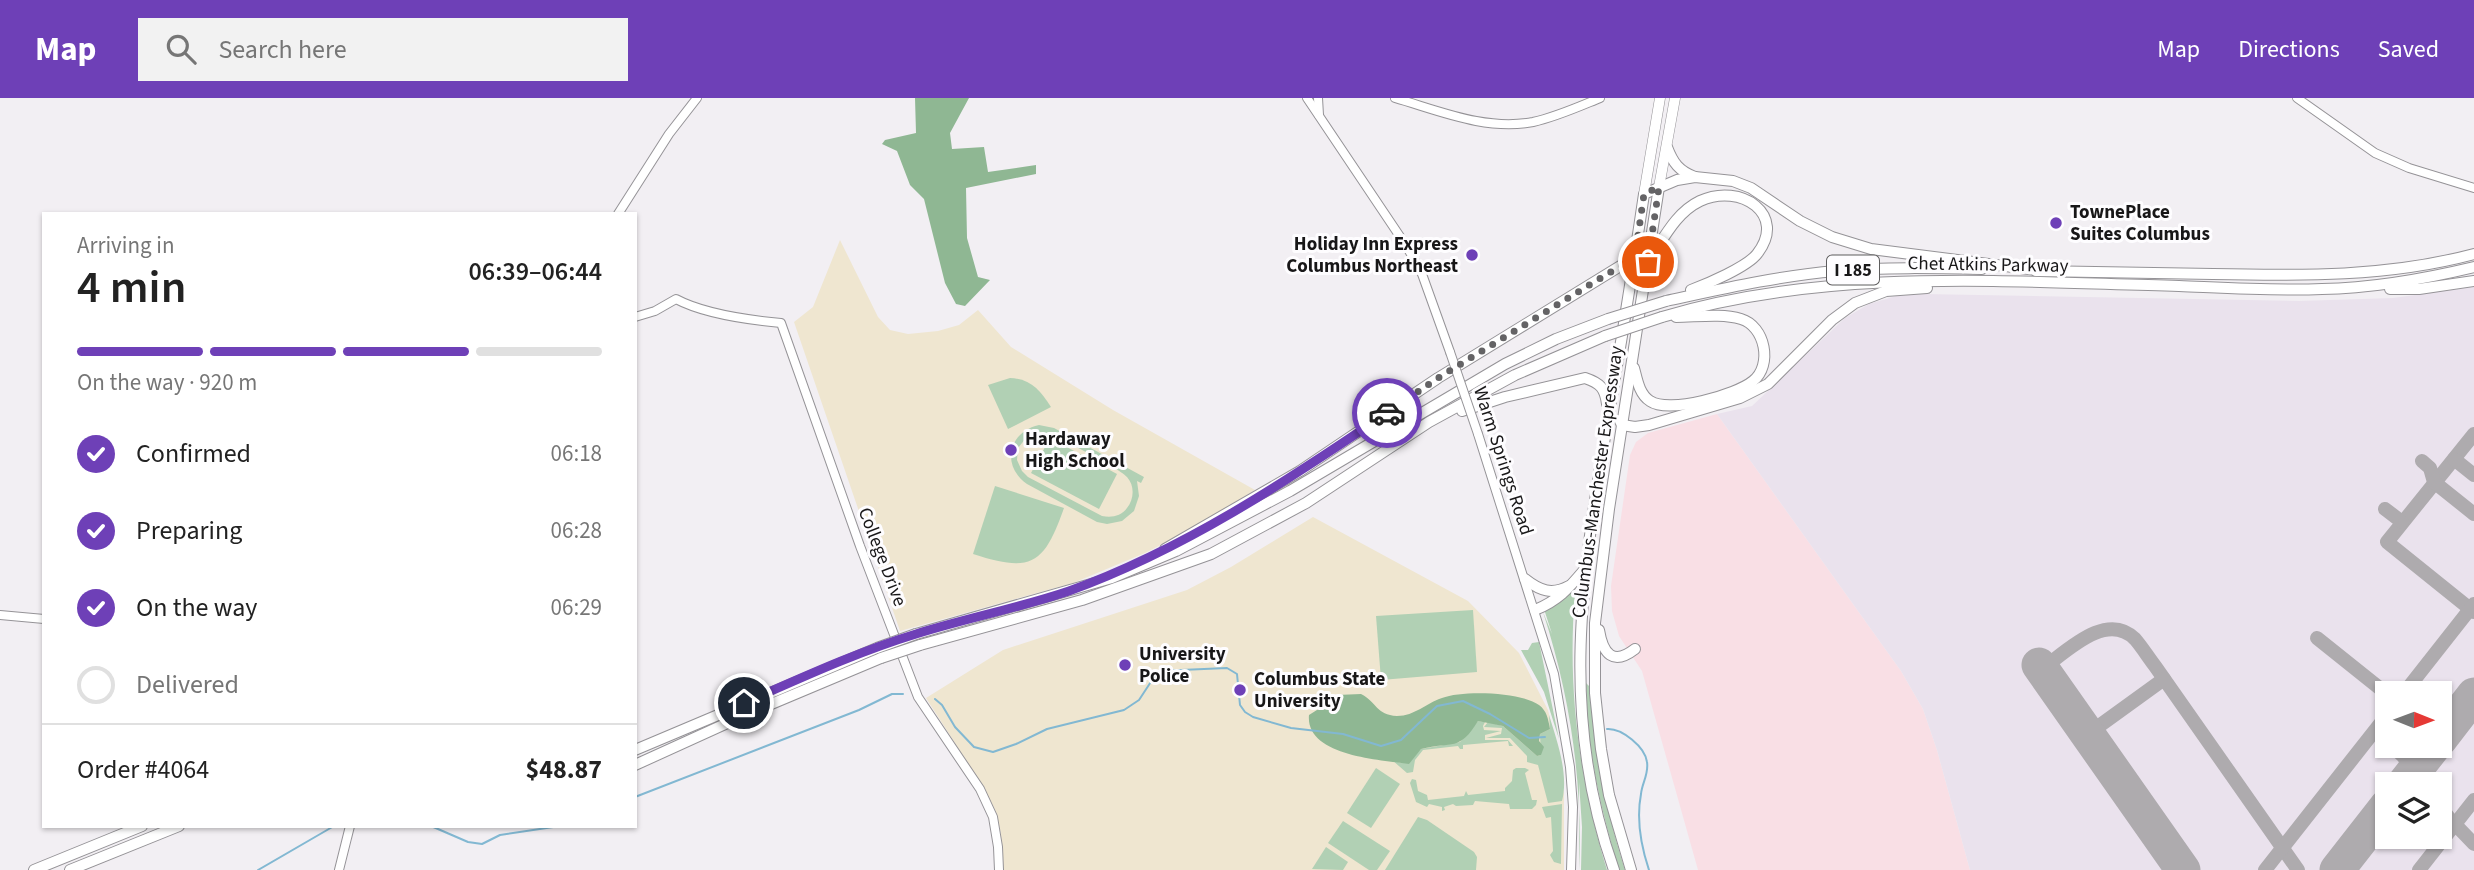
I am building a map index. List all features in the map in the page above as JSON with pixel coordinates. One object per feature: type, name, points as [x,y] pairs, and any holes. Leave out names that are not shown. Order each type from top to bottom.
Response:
[{"type":"highway","points":[[1667,147],[1676,166],[1695,177]]},
{"type":"highway","points":[[1644,194],[1677,180],[1695,177],[1733,181],[1751,188],[1832,237],[1871,249],[2044,271]]},
{"type":"highway","name":"Columbus-Manchester Expressway","points":[[1631,870],[1609,795],[1601,749],[1595,693],[1597,608],[1659,187]]},
{"type":"highway","name":"Columbus-Manchester Expressway","points":[[1614,870],[1594,801],[1583,731],[1579,644],[1585,569],[1644,194]]},
{"type":"highway","points":[[1648,262],[1672,224],[1699,202],[1730,195],[1755,203],[1763,215],[1766,228],[1764,243],[1756,257],[1714,281],[1666,301]]},
{"type":"highway","points":[[2388,272],[2474,248]]},
{"type":"highway","name":"Chet Atkins Parkway","points":[[637,764],[916,634],[1112,578],[1206,536],[1290,491],[1504,363],[1608,318],[1666,301],[1756,281],[1835,271],[1903,267],[2301,275],[2388,272],[2474,254]]},
{"type":"highway","points":[[1069,590],[1163,550],[1217,521],[1300,471],[1438,378],[1635,257]]},
{"type":"highway","name":"Chet Atkins Parkway","points":[[637,749],[879,653],[920,645],[1082,600],[1211,554],[1298,508],[1429,422],[1515,375],[1605,336],[1662,317],[1725,301],[1810,287],[1882,282],[2028,282],[2324,289],[2396,283],[2474,267]]},
{"type":"highway","points":[[2324,289],[2419,289],[2474,281]]},
{"type":"highway","points":[[1614,385],[1615,411],[1622,425],[1649,425],[1740,398],[1768,384],[1832,320],[1855,303],[1886,291],[2028,282]]},
{"type":"highway","points":[[1633,363],[1644,396],[1662,406],[1686,404],[1739,389],[1754,381],[1762,369],[1765,359],[1764,343],[1744,319],[1730,316],[1662,317]]},
{"type":"highway","points":[[1429,422],[1505,397],[1563,381],[1585,378],[1597,382],[1604,389],[1608,417]]},
{"type":"highway","points":[[1535,610],[1553,603],[1585,569]]},
{"type":"highway","points":[[1525,579],[1538,589],[1548,592],[1560,591],[1572,584]]},
{"type":"highway","points":[[1597,608],[1602,643],[1611,656],[1624,658],[1635,649]]},
{"type":"highway","points":[[34,870],[137,828]]},
{"type":"highway","points":[[70,870],[174,828]]},
{"type":"main road","name":"Columbus-Manchester Expressway","points":[[1659,187],[1675,98]]},
{"type":"main road","name":"Columbus-Manchester Expressway","points":[[1644,194],[1659,99]]},
{"type":"street","points":[[619,212],[669,134],[697,98]]},
{"type":"street","name":"Warm Springs Road","points":[[1307,98],[1407,247],[1422,274],[1450,352],[1554,674],[1566,742],[1573,807],[1571,870]]},
{"type":"street","points":[[1318,98],[1319,118]]},
{"type":"street","points":[[1395,98],[1460,118],[1513,124],[1532,122],[1600,98]]},
{"type":"street","points":[[2297,98],[2375,153],[2409,168],[2474,188]]},
{"type":"street","name":"College Drive","points":[[637,316],[655,311],[676,299],[689,306],[781,323],[860,546],[918,697],[981,789],[993,817],[999,870]]},
{"type":"street","points":[[0,615],[42,619]]},
{"type":"street","points":[[339,870],[350,828]]},
{"type":"shaded area","name":"Hardaway High School","points":[[840,240],[878,317],[890,330],[908,334],[938,331],[959,325],[978,310],[1011,347],[1113,410],[1255,490],[1190,530],[1145,553],[1073,583],[900,631],[794,322],[813,307]]},
{"type":"shaded area","points":[[2474,287],[2474,870],[1970,870],[1923,709],[1901,671],[1717,414],[1752,406],[1845,318],[1869,304],[1896,296],[1923,294],[2299,301],[2393,298]]},
{"type":"shaded area","points":[[1717,414],[1901,671],[1923,709],[1970,870],[1698,870],[1642,671],[1619,636],[1612,611],[1611,586],[1630,455],[1636,442],[1648,433]]},
{"type":"shaded area","name":"Columbus State University","points":[[1313,517],[1468,601],[1519,653],[1548,710],[1558,751],[1564,794],[1564,870],[1002,870],[1001,834],[996,812],[926,698],[1003,650],[1187,590],[1231,567]]},
{"type":"green space","points":[[915,98],[969,98],[950,133],[952,149],[984,147],[988,172],[1036,165],[1036,174],[966,188],[967,238],[978,277],[990,280],[965,306],[956,304],[945,283],[924,199],[910,185],[897,151],[882,144],[885,140],[916,133]]},
{"type":"green space","points":[[1010,378],[1034,386],[1051,407],[1008,429],[988,385]]},
{"type":"green space","points":[[1039,425],[1054,428],[1144,477],[1141,483],[1137,481],[1139,496],[1134,511],[1122,521],[1107,524],[1097,522],[1027,484],[1019,477],[1011,459],[1015,442],[1029,429]],"holes":[[[1039,432],[1099,459],[1127,477],[1133,492],[1125,511],[1116,516],[1102,516],[1028,477],[1017,460],[1018,448],[1026,438]]]},
{"type":"green space","points":[[1050,438],[1117,474],[1099,509],[1031,473]]},
{"type":"green space","points":[[995,486],[1064,508],[1050,542],[1042,553],[1033,559],[1022,563],[1009,563],[973,554]]},
{"type":"green space","points":[[1572,589],[1575,593],[1574,698],[1582,767],[1607,870],[1581,870],[1582,827],[1573,739],[1561,675],[1543,612],[1552,634],[1544,609]]},
{"type":"green space","points":[[1473,610],[1477,672],[1381,680],[1376,616]]},
{"type":"green space","points":[[1539,642],[1559,739],[1544,692],[1521,650],[1528,650],[1532,643]]},
{"type":"green space","points":[[1586,683],[1590,687],[1602,780],[1625,870],[1620,870],[1618,866],[1600,799],[1588,729]]},
{"type":"green space","points":[[1361,694],[1381,711],[1397,716],[1409,714],[1451,695],[1492,694],[1519,697],[1542,707],[1550,729],[1540,734],[1539,741],[1544,747],[1541,755],[1537,756],[1503,726],[1478,721],[1460,741],[1421,749],[1409,764],[1364,758],[1331,747],[1319,739],[1311,729],[1309,715],[1337,695]]},
{"type":"green space","points":[[1549,715],[1561,758],[1564,791],[1562,801],[1548,803],[1538,765],[1527,762],[1527,756],[1510,738],[1486,738],[1501,734],[1502,728],[1484,727],[1488,722],[1503,726],[1537,756],[1541,755],[1540,734],[1550,729]]},
{"type":"green space","points":[[1478,721],[1485,722],[1484,730],[1501,731],[1485,735],[1485,740],[1508,740],[1513,746],[1509,746],[1508,741],[1463,745],[1463,749],[1458,746],[1423,750],[1415,760],[1413,772],[1407,773],[1392,760],[1401,763],[1421,749],[1460,742]]},
{"type":"green space","points":[[1376,768],[1400,784],[1371,828],[1347,813]]},
{"type":"green space","points":[[1516,768],[1529,770],[1525,773],[1532,800],[1537,800],[1532,809],[1510,809],[1509,804],[1475,801],[1473,805],[1453,804],[1444,807],[1445,810],[1442,811],[1442,807],[1429,804],[1427,807],[1416,802],[1410,783],[1412,779],[1416,780],[1418,791],[1427,795],[1428,800],[1464,796],[1466,791],[1468,795],[1505,791]]},
{"type":"green space","points":[[1562,804],[1561,864],[1554,862],[1550,855],[1553,851],[1551,817],[1546,818],[1542,807]]},
{"type":"green space","points":[[1418,817],[1427,820],[1474,852],[1477,857],[1476,870],[1385,870]]},
{"type":"green space","points":[[1343,821],[1390,851],[1377,870],[1369,870],[1328,843]]},
{"type":"green space","points":[[1326,847],[1348,862],[1343,870],[1312,869]]},
{"type":"waterway","points":[[935,699],[942,705],[955,727],[974,747],[993,752],[1047,729],[1124,710],[1139,700],[1158,671],[1227,668],[1237,674],[1240,705],[1245,712],[1291,728],[1343,734],[1381,746],[1401,740],[1437,706],[1463,701],[1529,738],[1545,737]]},
{"type":"waterway","points":[[637,796],[859,710],[892,694],[903,694]]},
{"type":"waterway","points":[[1607,729],[1626,735],[1642,750],[1647,762],[1639,823],[1649,870]]},
{"type":"waterway","points":[[258,870],[331,828]]},
{"type":"waterway","points":[[436,828],[468,842],[482,844],[500,835],[547,828]]},
{"type":"taxiway","points":[[2474,434],[2387,542],[2474,612]]},
{"type":"taxiway","points":[[2454,459],[2474,475]]},
{"type":"taxiway","points":[[2422,461],[2430,468],[2434,482],[2474,514]]},
{"type":"taxiway","points":[[2385,509],[2402,522]]},
{"type":"taxiway","points":[[2413,681],[2474,604]]},
{"type":"taxiway","points":[[2042,669],[2086,637],[2099,632],[2111,629],[2124,631],[2135,639],[2298,870]]},
{"type":"taxiway","points":[[2317,638],[2375,684]]},
{"type":"taxiway","points":[[2088,734],[2164,679]]},
{"type":"taxiway","points":[[2265,870],[2375,730]]},
{"type":"taxiway","points":[[2404,758],[2415,772]]},
{"type":"taxiway","points":[[2419,870],[2474,800]]},
{"type":"taxiway","points":[[2452,821],[2474,844]]},
{"type":"runway","points":[[2039,665],[2183,870]]},
{"type":"runway","points":[[2452,723],[2474,695]]},
{"type":"runway","points":[[2413,772],[2425,758]]},
{"type":"runway","points":[[2337,870],[2375,821]]},
{"type":"way so far","points":[[1387,413],[1438,378],[1635,257],[1644,194],[1659,187],[1648,262]]},
{"type":"place","name":"TownePlace Suites Columbus","points":[[2056,223]]},
{"type":"place","name":"Holiday Inn Express Columbus Northeast","points":[[1472,255]]},
{"type":"place","name":"Hardaway High School","points":[[1011,450]]},
{"type":"place","name":"University Police","points":[[1125,665]]},
{"type":"place","name":"Columbus State University","points":[[1240,690]]},
{"type":"route","points":[[744,703],[877,648],[916,634],[1069,590],[1163,550],[1300,471],[1387,413]]}]
